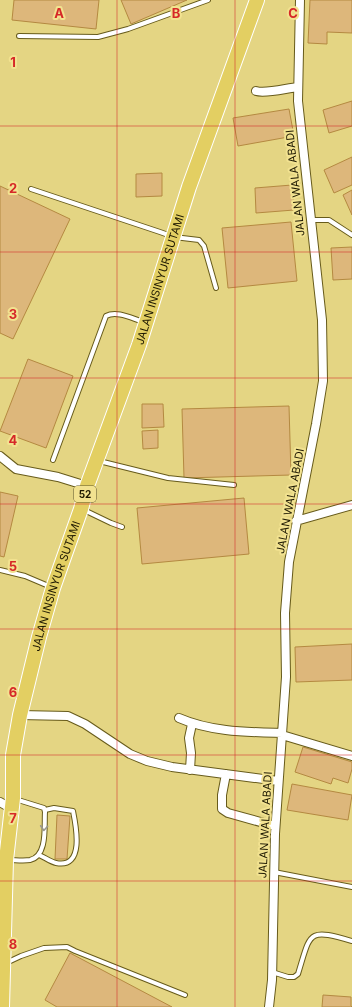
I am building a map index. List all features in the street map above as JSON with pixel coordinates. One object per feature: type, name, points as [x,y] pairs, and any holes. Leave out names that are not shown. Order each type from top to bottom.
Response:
[{"type":"highway","name":"JALAN INSINYUR SUTAMI","points":[[2,1007],[3,878],[6,860],[8,803],[13,755],[28,678],[53,588],[146,323],[189,187],[257,0]]},
{"type":"street","name":"JALAN WALA ABADI","points":[[269,1007],[272,972],[275,826],[286,677],[285,613],[289,562],[316,424],[322,381],[322,320],[298,101],[300,0]]},
{"type":"street","points":[[256,91],[269,92],[298,87]]},
{"type":"street","points":[[0,456],[16,469],[58,477],[88,486]]},
{"type":"street","points":[[296,521],[352,505]]},
{"type":"street","points":[[20,715],[68,716],[85,724],[130,754],[147,761],[190,770],[278,781]]},
{"type":"street","points":[[179,718],[192,724],[213,728],[282,734],[352,756]]},
{"type":"street","points":[[190,770],[191,753],[189,738],[192,724]]},
{"type":"street","points":[[226,774],[222,795],[222,809],[275,826]]},
{"type":"lane","points":[[19,36],[98,37],[128,29],[208,0]]},
{"type":"lane","points":[[31,189],[174,237],[196,239],[202,242],[216,288]]},
{"type":"lane","points":[[310,220],[329,220],[352,235]]},
{"type":"lane","points":[[53,460],[106,316],[116,314],[146,323]]},
{"type":"lane","points":[[97,460],[168,478],[234,485]]},
{"type":"lane","points":[[81,509],[122,527]]},
{"type":"lane","points":[[0,570],[25,576],[53,588]]},
{"type":"lane","points":[[8,803],[44,808],[45,810],[54,808],[73,811],[76,824],[76,853],[71,860],[57,863],[39,855]]},
{"type":"lane","points":[[6,860],[30,860],[39,855],[43,844],[45,810]]},
{"type":"lane","points":[[274,872],[352,887]]},
{"type":"lane","points":[[272,972],[288,977],[294,977],[298,974],[309,939],[317,934],[326,934],[352,941]]},
{"type":"lane","points":[[2,965],[21,956],[44,948],[67,947],[185,995]]},
{"type":"building","points":[[14,0],[99,0],[96,29],[12,20]]},
{"type":"building","points":[[121,0],[187,0],[131,24]]},
{"type":"building","points":[[310,0],[352,0],[352,33],[327,32],[327,44],[308,43]]},
{"type":"building","points":[[352,101],[352,126],[329,133],[323,110]]},
{"type":"building","points":[[289,109],[294,136],[238,146],[233,118]]},
{"type":"building","points":[[352,157],[352,185],[334,193],[324,170]]},
{"type":"building","points":[[162,173],[162,196],[136,197],[136,174]]},
{"type":"building","points":[[292,185],[294,210],[256,213],[255,188]]},
{"type":"building","points":[[0,186],[70,219],[13,339],[0,333]]},
{"type":"building","points":[[352,190],[352,215],[343,195]]},
{"type":"building","points":[[291,222],[297,281],[228,288],[222,228]]},
{"type":"building","points":[[352,247],[352,279],[333,280],[331,248]]},
{"type":"building","points":[[28,359],[73,376],[46,448],[0,431]]},
{"type":"building","points":[[142,404],[163,404],[164,427],[142,428]]},
{"type":"building","points":[[289,406],[291,475],[184,478],[182,409]]},
{"type":"building","points":[[158,430],[158,448],[143,449],[142,431]]},
{"type":"building","points":[[0,492],[18,496],[4,557],[0,556]]},
{"type":"building","points":[[244,498],[249,554],[142,564],[137,508]]},
{"type":"building","points":[[352,644],[352,680],[296,682],[295,647]]},
{"type":"building","points":[[303,747],[352,762],[352,769],[348,783],[333,778],[331,784],[295,772]]},
{"type":"building","points":[[292,784],[352,795],[348,820],[287,810]]},
{"type":"building","points":[[57,815],[70,816],[67,859],[55,859]]},
{"type":"building","points":[[70,953],[172,1007],[57,1007],[45,1000]]},
{"type":"building","points":[[323,995],[351,997],[352,1007],[322,1007]]}]
